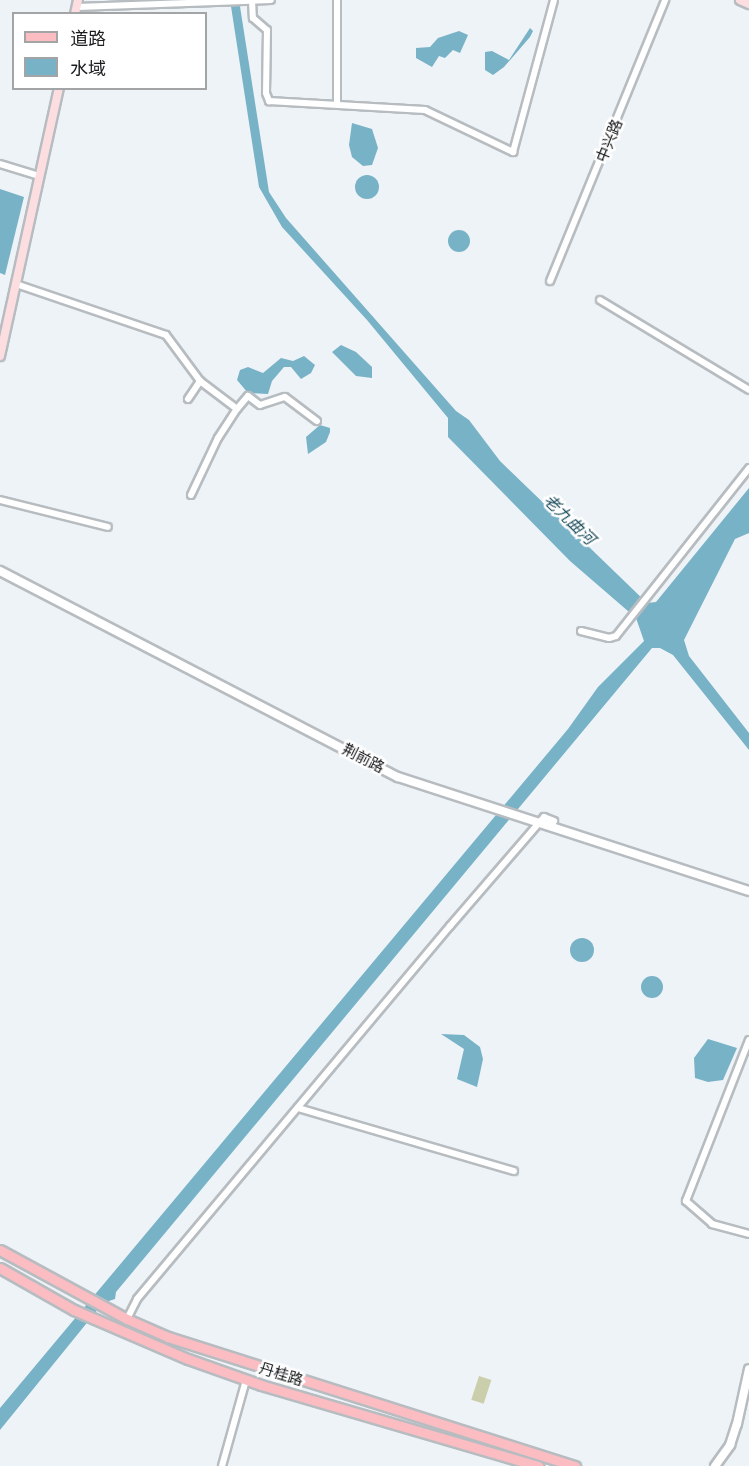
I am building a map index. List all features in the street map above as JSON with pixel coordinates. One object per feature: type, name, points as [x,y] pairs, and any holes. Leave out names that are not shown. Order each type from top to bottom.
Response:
[{"type":"main road","points":[[740,0],[749,4]]},
{"type":"main road","points":[[0,356],[58,90]]},
{"type":"main road","name":"丹桂路","points":[[0,1250],[83,1293],[127,1319],[254,1367],[575,1466]]},
{"type":"main road","name":"丹桂路","points":[[0,1268],[74,1310],[109,1326],[246,1380],[538,1466]]},
{"type":"street","points":[[77,7],[271,0]]},
{"type":"street","points":[[337,0],[338,103]]},
{"type":"street","points":[[248,1],[253,18],[267,30],[266,93],[269,101],[338,103],[424,110],[513,152],[554,0]]},
{"type":"street","name":"中兴路","points":[[550,281],[665,0]]},
{"type":"street","points":[[0,164],[39,176]]},
{"type":"street","points":[[16,284],[166,335],[200,381],[237,409]]},
{"type":"street","points":[[600,300],[749,390]]},
{"type":"street","points":[[188,399],[200,381]]},
{"type":"street","points":[[191,495],[213,446],[248,396],[260,405],[285,397],[317,421]]},
{"type":"street","points":[[581,631],[609,638],[632,618],[749,468]]},
{"type":"street","points":[[0,500],[108,527]]},
{"type":"street","name":"荆前路","points":[[0,571],[398,777],[455,799],[749,891]]},
{"type":"street","points":[[127,1319],[137,1299],[544,817],[554,821]]},
{"type":"street","points":[[749,1040],[686,1201],[712,1224],[749,1234]]},
{"type":"street","points":[[298,1108],[514,1171]]},
{"type":"street","points":[[715,1466],[737,1424],[749,1369]]},
{"type":"street","points":[[222,1466],[246,1380]]},
{"type":"green space","points":[[479,1376],[491,1380],[484,1404],[471,1400]]},
{"type":"water","points":[[230,0],[239,0],[269,192],[286,218],[456,411],[469,420],[500,461],[647,603],[656,602],[749,488],[749,533],[735,539],[684,640],[689,656],[749,733],[749,750],[673,655],[660,648],[652,648],[116,1292],[115,1299],[103,1303],[0,1430],[0,1408],[568,729],[598,687],[644,641],[636,618],[570,561],[448,437],[448,418],[367,320],[282,227],[259,187]]},
{"type":"water","points":[[530,28],[533,31],[530,37],[504,67],[493,75],[485,70],[485,52],[492,51],[509,60]]},
{"type":"water","points":[[459,31],[468,35],[460,53],[453,50],[445,58],[439,56],[432,67],[416,58],[416,48],[430,47],[438,38]]},
{"type":"water","points":[[352,123],[372,129],[378,148],[372,165],[363,166],[352,157],[349,145]]},
{"type":"water","points":[[367,175],[375,179],[379,187],[375,195],[367,199],[359,195],[355,187],[359,179]]},
{"type":"water","points":[[0,189],[24,197],[5,275],[0,273]]},
{"type":"water","points":[[455,230],[463,230],[470,237],[470,245],[463,252],[455,252],[448,245],[448,237]]},
{"type":"water","points":[[341,345],[356,352],[372,367],[372,378],[356,376],[332,352]]},
{"type":"water","points":[[304,356],[315,365],[311,373],[301,379],[291,367],[284,367],[272,381],[268,394],[248,393],[237,380],[240,370],[248,367],[263,373],[281,358],[293,361]]},
{"type":"water","points":[[320,425],[330,428],[326,442],[308,454],[306,437]]},
{"type":"water","points":[[577,938],[587,938],[594,945],[594,955],[587,962],[577,962],[570,955],[570,945]]},
{"type":"water","points":[[652,976],[660,979],[663,987],[660,995],[652,998],[644,995],[641,987],[644,979]]},
{"type":"water","points":[[441,1034],[464,1035],[480,1047],[483,1059],[477,1087],[457,1079],[464,1049]]},
{"type":"water","points":[[708,1039],[737,1048],[723,1080],[708,1082],[695,1078],[694,1058]]},
{"type":"water label","name":"老九曲河","points":[[569,520]]}]
